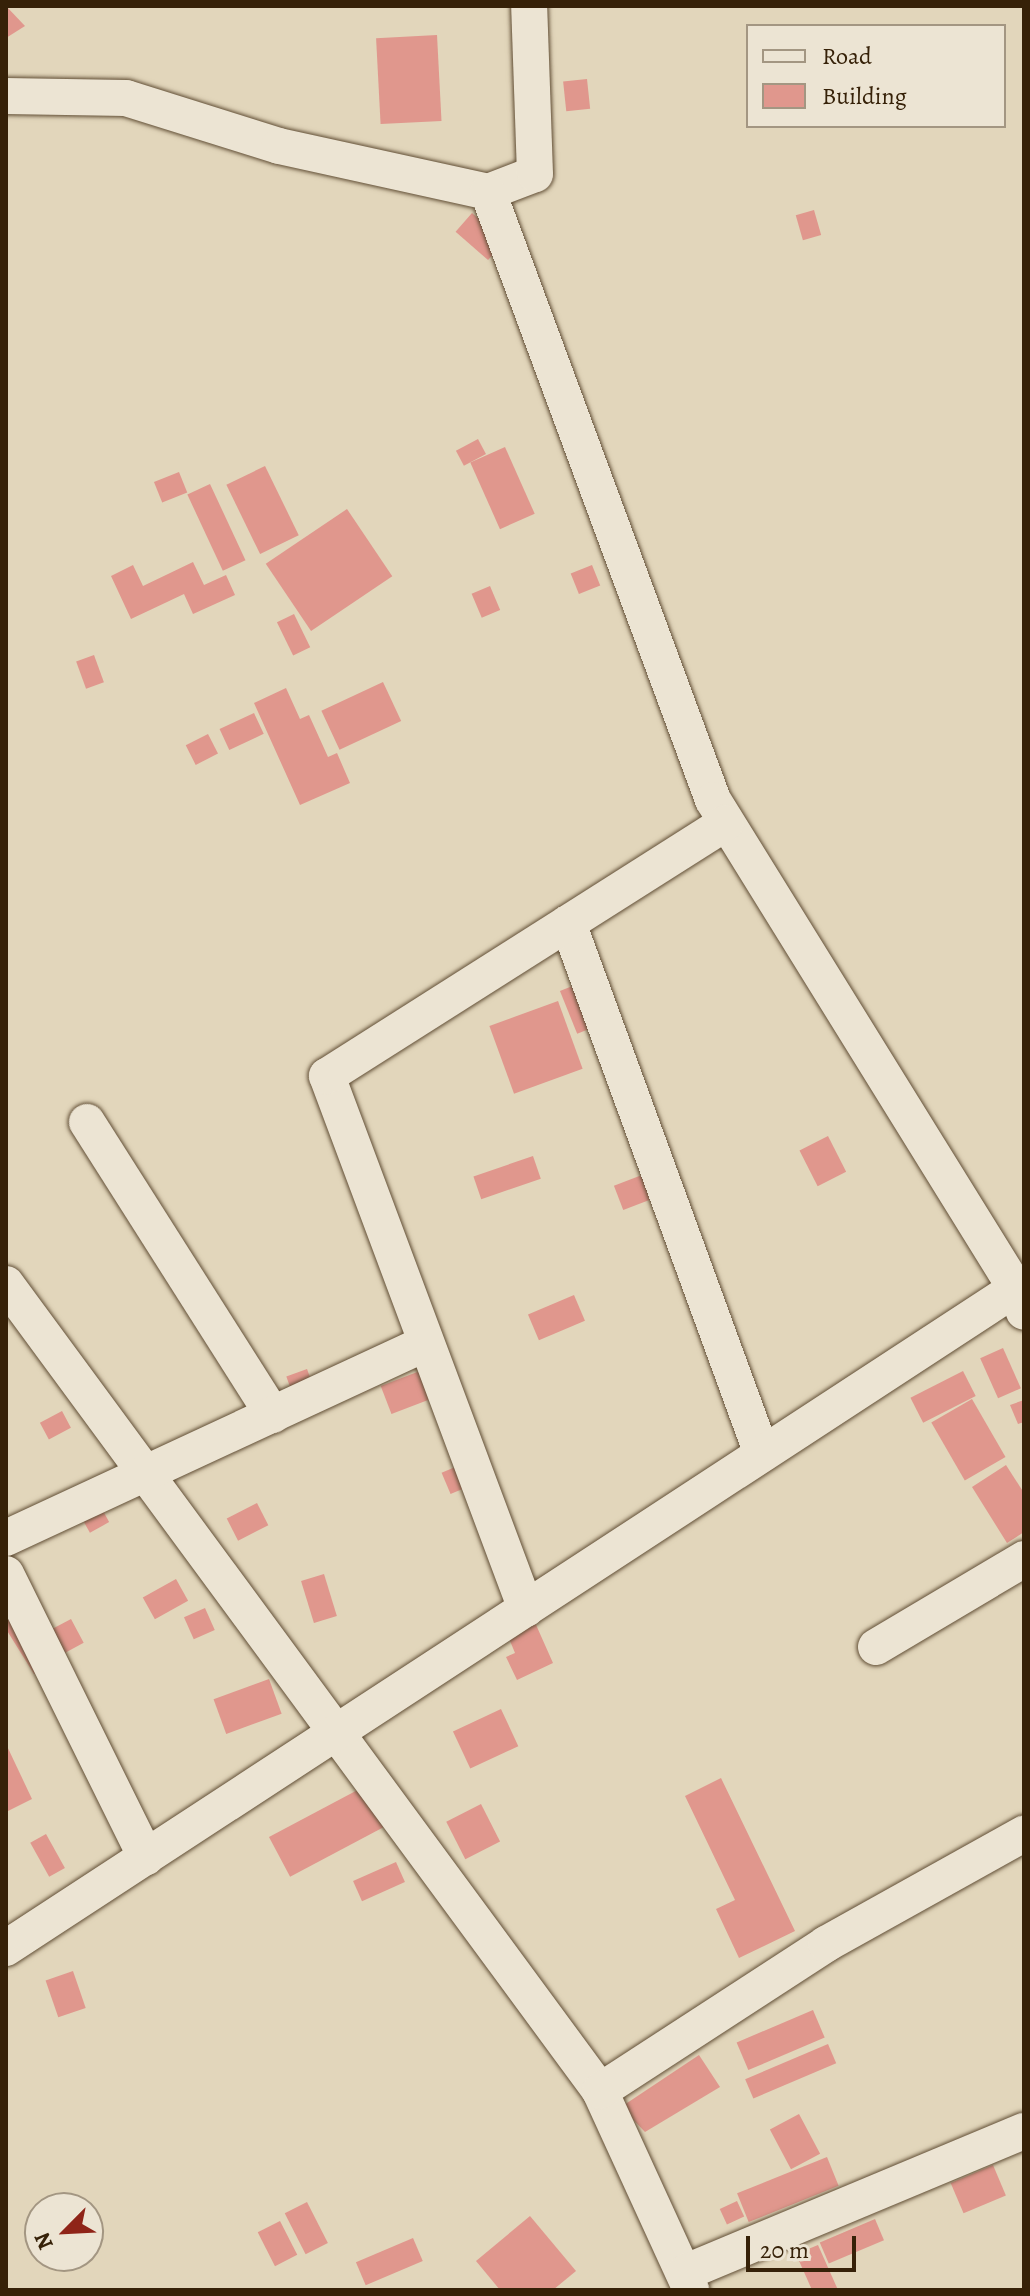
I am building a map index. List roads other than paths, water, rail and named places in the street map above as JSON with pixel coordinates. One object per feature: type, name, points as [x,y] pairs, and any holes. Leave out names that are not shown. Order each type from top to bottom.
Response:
[{"type":"street","points":[[6,96],[126,98],[279,146],[488,192],[535,174],[529,6]]},
{"type":"street","points":[[6,1948],[762,1454],[1021,1295],[713,800],[488,192]]},
{"type":"street","points":[[526,1609],[327,1076],[726,823]]},
{"type":"street","points":[[568,923],[762,1454]]},
{"type":"street","points":[[87,1122],[273,1415]]},
{"type":"street","points":[[6,1284],[600,2091],[687,2282],[1024,2131]]},
{"type":"street","points":[[6,1538],[426,1343]]},
{"type":"street","points":[[876,1647],[1024,1559]]},
{"type":"street","points":[[6,1574],[146,1857]]},
{"type":"street","points":[[600,2091],[826,1944],[1024,1834]]}]
